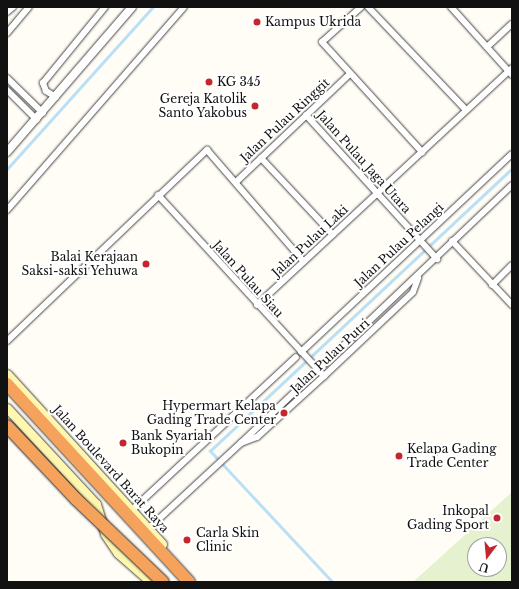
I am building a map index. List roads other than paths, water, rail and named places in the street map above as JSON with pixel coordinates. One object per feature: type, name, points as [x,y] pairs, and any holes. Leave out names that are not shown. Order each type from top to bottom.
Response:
[{"type":"highway","points":[[7,384],[190,582]]},
{"type":"highway","points":[[7,426],[76,499],[163,582]]},
{"type":"main road","name":"Jalan Boulevard Barat Raya","points":[[7,374],[132,510],[195,582]]},
{"type":"main road","points":[[7,408],[96,504],[105,534],[118,553],[150,582]]},
{"type":"street","points":[[7,12],[13,7]]},
{"type":"street","points":[[7,33],[29,7]]},
{"type":"street","points":[[56,97],[46,91],[43,83],[105,7]]},
{"type":"street","points":[[7,152],[37,120],[132,7]]},
{"type":"street","points":[[7,210],[184,7]]},
{"type":"street","points":[[360,7],[322,42],[422,152]]},
{"type":"street","points":[[368,7],[466,110]]},
{"type":"street","points":[[451,7],[511,71]]},
{"type":"street","points":[[487,47],[512,24]]},
{"type":"street","name":"Jalan Pulau Laki","points":[[257,305],[466,110],[511,71]]},
{"type":"street","name":"Jalan Pulau Ringgit","points":[[236,182],[350,74]]},
{"type":"street","points":[[7,79],[43,113]]},
{"type":"street","points":[[7,90],[37,120]]},
{"type":"street","name":"Jalan Pulau Jaga Utara","points":[[306,115],[436,258]]},
{"type":"street","points":[[7,341],[158,195],[207,150],[303,261]]},
{"type":"street","name":"Jalan Pulau Pelangi","points":[[302,354],[512,154]]},
{"type":"street","points":[[261,158],[333,235]]},
{"type":"street","name":"Jalan Pulau Putri","points":[[148,529],[241,443],[257,437],[285,413],[388,316],[413,292],[419,276],[452,241],[512,185]]},
{"type":"street","name":"Jalan Pulau Siau","points":[[158,195],[257,305],[324,376]]},
{"type":"street","points":[[452,241],[512,305]]},
{"type":"street","points":[[492,284],[512,265]]},
{"type":"street","points":[[241,443],[317,368],[419,276]]},
{"type":"street","points":[[382,310],[388,316]]},
{"type":"street","points":[[132,510],[187,456],[209,438],[296,357]]},
{"type":"street","points":[[279,407],[285,413]]},
{"type":"waterway","points":[[7,169],[153,7]]},
{"type":"waterway","points":[[332,582],[210,451],[512,168]]},
{"type":"place","name":"Kampus Ukrida","points":[[257,22]]},
{"type":"place","name":"KG 345","points":[[209,82]]},
{"type":"place","name":"Gereja Katolik Santo Yakobus","points":[[255,106]]},
{"type":"place","name":"Balai Kerajaan Saksi-saksi Yehuwa","points":[[146,264]]},
{"type":"place","name":"Hypermart Kelapa Gading Trade Center","points":[[284,413]]},
{"type":"place","name":"Bank Syariah Bukopin","points":[[123,443]]},
{"type":"place","name":"Kelapa Gading Trade Center","points":[[399,456]]},
{"type":"place","name":"Inkopal Gading Sport","points":[[497,518]]},
{"type":"place","name":"Carla Skin Clinic","points":[[187,540]]}]
